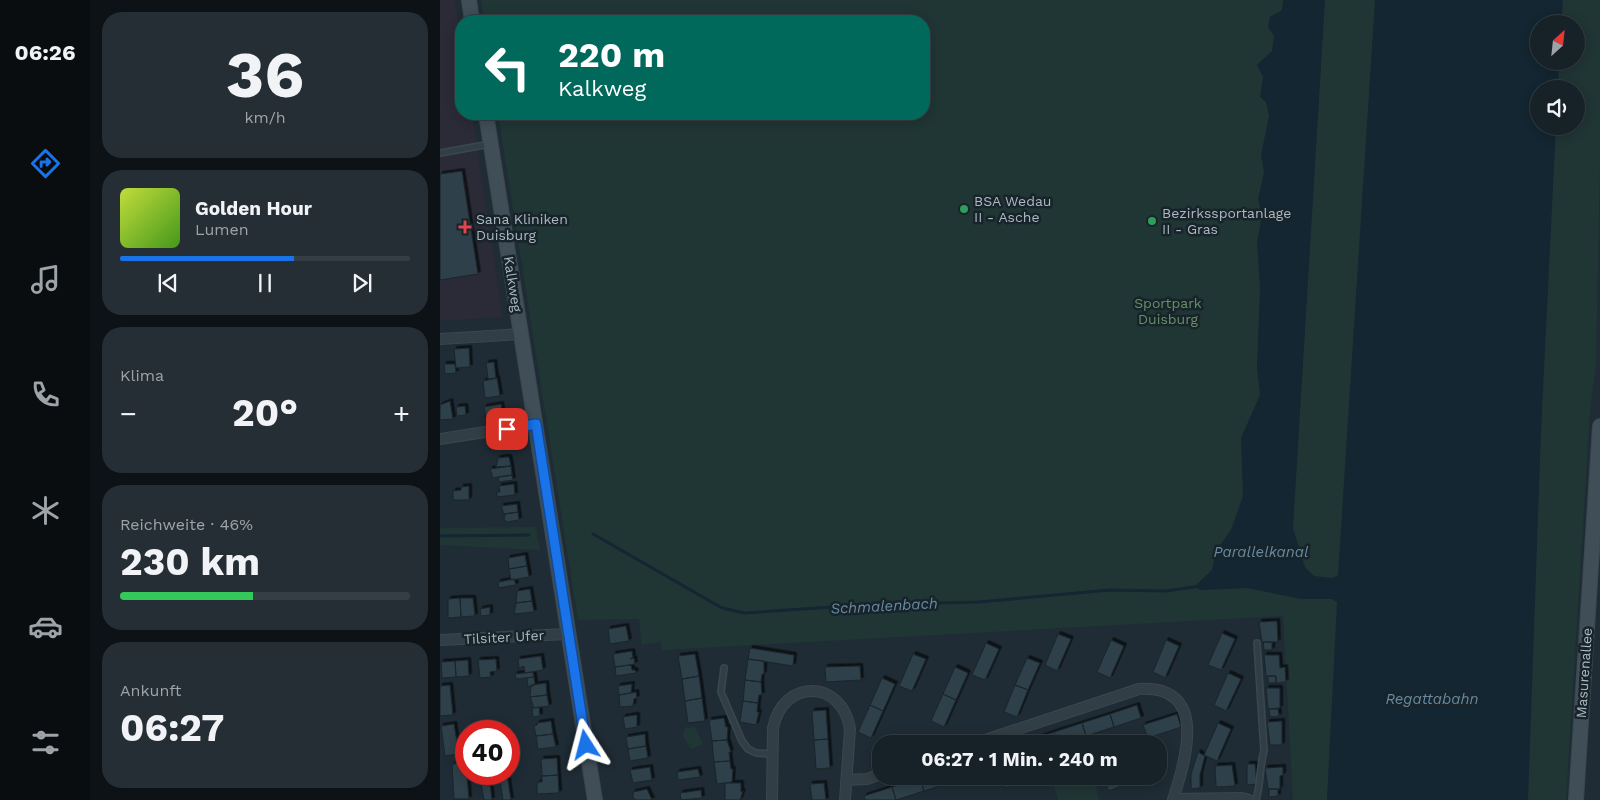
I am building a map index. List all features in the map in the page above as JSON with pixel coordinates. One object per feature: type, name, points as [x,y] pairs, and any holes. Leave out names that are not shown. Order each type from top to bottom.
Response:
[{"type":"street","points":[[469,0],[471,15]]},
{"type":"street","name":"Kalkweg","points":[[487,120],[595,800]]},
{"type":"street","points":[[440,339],[521,334]]},
{"type":"street","points":[[440,439],[536,424]]},
{"type":"street","name":"Masurenallee","points":[[1576,800],[1600,426]]},
{"type":"street","name":"Tilsiter Ufer","points":[[440,640],[568,634]]},
{"type":"street","points":[[1000,735],[1139,689],[1155,688],[1180,703],[1186,714],[1188,736],[1173,800],[1242,798],[1249,800]]},
{"type":"street","points":[[772,800],[772,754],[775,717],[784,703],[806,690],[823,692],[841,705],[848,719],[850,729],[845,800]]},
{"type":"street","points":[[847,780],[872,777]]},
{"type":"lane","points":[[440,153],[490,144]]},
{"type":"lane","points":[[1256,800],[1260,788],[1260,764],[1264,751],[1257,643]]},
{"type":"lane","points":[[724,668],[721,692],[742,740],[748,749],[756,753],[772,754]]},
{"type":"shaded area","name":"Sana Kliniken Duisburg","points":[[440,0],[455,0],[457,15],[455,15],[455,120],[473,120],[503,317],[440,321]]},
{"type":"green space","name":"Sportpark Duisburg","points":[[481,0],[1600,0],[1600,164],[1596,362],[1590,411],[1566,800],[1293,800],[1283,616],[662,650],[661,642],[642,645],[639,619],[578,620],[499,120],[930,120],[930,15],[483,15]]},
{"type":"green space","points":[[536,527],[540,550],[440,545],[440,528]]},
{"type":"green space","points":[[695,727],[703,744],[691,749],[683,736],[685,728]]},
{"type":"green space","points":[[1054,785],[1096,785],[1099,800],[1058,800]]},
{"type":"water","name":"Regattabahn","points":[[1283,0],[1325,0],[1293,528],[1305,567],[1314,576],[1333,578],[1338,575],[1375,0],[1563,0],[1562,15],[1530,15],[1530,70],[1559,70],[1558,80],[1530,80],[1530,135],[1556,135],[1541,431],[1528,800],[1327,800],[1337,602],[1332,599],[1301,599],[1247,588],[1201,590],[1194,587],[1212,570],[1216,551],[1231,530],[1243,496],[1241,438],[1260,395],[1257,366],[1260,288],[1257,242],[1262,216],[1258,199],[1264,173],[1261,155],[1269,116],[1266,102],[1260,97],[1263,77],[1257,65],[1272,51],[1274,36],[1268,27],[1270,17],[1282,10]]},
{"type":"building","points":[[462,171],[478,274],[440,280],[440,174]]},
{"type":"building","points":[[469,348],[470,367],[456,368],[454,349]]},
{"type":"building","points":[[494,362],[496,378],[488,379],[486,363]]},
{"type":"building","points":[[444,364],[455,364],[456,373],[445,374]]},
{"type":"building","points":[[497,378],[500,396],[485,398],[483,381]]},
{"type":"building","points":[[450,401],[453,419],[440,420],[440,405]]},
{"type":"building","points":[[501,404],[504,421],[487,424],[484,407]]},
{"type":"building","points":[[465,406],[466,415],[457,416],[456,407]]},
{"type":"building","points":[[506,437],[509,447],[495,450],[492,439]]},
{"type":"building","points":[[509,457],[511,466],[496,467],[498,458]]},
{"type":"building","points":[[511,466],[512,475],[493,478],[490,469]]},
{"type":"building","points":[[512,475],[513,480],[499,482],[498,477]]},
{"type":"building","points":[[514,484],[515,495],[497,497],[497,492],[500,492],[499,486]]},
{"type":"building","points":[[469,486],[469,500],[453,500],[453,491]]},
{"type":"building","points":[[517,504],[518,512],[504,514],[501,506]]},
{"type":"building","points":[[518,512],[519,520],[507,522],[504,520],[505,514]]},
{"type":"building","points":[[525,555],[527,566],[509,569],[508,558]]},
{"type":"building","points":[[527,566],[529,577],[511,580],[509,569]]},
{"type":"building","points":[[514,579],[516,585],[499,588],[498,582]]},
{"type":"building","points":[[530,589],[532,601],[516,603],[517,591]]},
{"type":"building","points":[[460,598],[473,598],[475,616],[461,617]]},
{"type":"building","points":[[460,598],[461,617],[448,618],[448,599]]},
{"type":"building","points":[[532,601],[534,612],[514,614],[516,603]]},
{"type":"building","points":[[490,607],[490,615],[481,616],[480,609]]},
{"type":"building","points":[[1277,621],[1278,642],[1262,642],[1259,622]]},
{"type":"building","points":[[626,626],[629,641],[610,644],[608,629]]},
{"type":"building","points":[[1222,633],[1235,639],[1221,670],[1208,665]]},
{"type":"building","points":[[1058,634],[1071,639],[1057,671],[1045,665]]},
{"type":"building","points":[[1111,640],[1124,646],[1110,678],[1097,672]]},
{"type":"building","points":[[1166,640],[1179,646],[1165,678],[1153,672]]},
{"type":"building","points":[[1263,642],[1272,642],[1272,650],[1264,650]]},
{"type":"building","points":[[986,643],[999,649],[985,680],[972,675]]},
{"type":"building","points":[[750,648],[794,655],[793,666],[748,659]]},
{"type":"building","points":[[632,651],[633,657],[630,659],[634,658],[635,664],[615,667],[613,654]]},
{"type":"building","points":[[695,654],[699,676],[682,679],[678,656]]},
{"type":"building","points":[[913,654],[926,659],[912,691],[899,686]]},
{"type":"building","points":[[1264,655],[1279,655],[1280,668],[1285,667],[1286,682],[1276,683],[1276,676],[1266,676]]},
{"type":"building","points":[[541,656],[543,670],[525,673],[524,666],[519,668],[518,659]]},
{"type":"building","points":[[1027,658],[1040,663],[1028,690],[1015,685]]},
{"type":"building","points":[[496,659],[497,671],[490,672],[491,677],[480,678],[478,660]]},
{"type":"building","points":[[748,659],[764,661],[764,674],[762,674],[761,682],[745,680]]},
{"type":"building","points":[[468,660],[469,676],[456,677],[455,661]]},
{"type":"building","points":[[455,661],[456,677],[442,678],[441,662]]},
{"type":"building","points":[[631,665],[632,670],[635,670],[636,673],[616,676],[615,667]]},
{"type":"building","points":[[860,666],[861,680],[826,682],[825,667]]},
{"type":"building","points":[[955,667],[968,673],[956,700],[943,694]]},
{"type":"building","points":[[533,672],[534,677],[516,679],[515,674]]},
{"type":"building","points":[[1228,673],[1241,679],[1226,711],[1214,705]]},
{"type":"building","points":[[699,676],[702,698],[685,701],[682,679]]},
{"type":"building","points":[[1268,676],[1276,676],[1276,683],[1268,683]]},
{"type":"building","points":[[534,677],[535,685],[528,687],[527,678]]},
{"type":"building","points":[[882,678],[895,684],[883,711],[870,705]]},
{"type":"building","points":[[745,680],[761,682],[762,695],[759,695],[758,703],[743,701]]},
{"type":"building","points":[[546,683],[547,695],[530,697],[531,685]]},
{"type":"building","points":[[632,684],[631,693],[619,695],[618,686]]},
{"type":"building","points":[[450,685],[453,715],[440,716],[440,686]]},
{"type":"building","points":[[1015,685],[1028,690],[1017,717],[1004,712]]},
{"type":"building","points":[[1266,688],[1280,688],[1280,708],[1268,709]]},
{"type":"building","points":[[636,692],[637,698],[634,699],[633,706],[620,707],[619,695]]},
{"type":"building","points":[[943,694],[956,700],[944,727],[931,721]]},
{"type":"building","points":[[547,695],[549,706],[534,708],[530,697]]},
{"type":"building","points":[[702,698],[705,721],[688,723],[685,701]]},
{"type":"building","points":[[743,701],[758,703],[757,712],[759,712],[756,725],[740,722]]},
{"type":"building","points":[[870,705],[883,711],[871,738],[858,732]]},
{"type":"building","points":[[1137,705],[1141,718],[1114,727],[1110,714]]},
{"type":"building","points":[[539,707],[540,716],[533,717],[532,708]]},
{"type":"building","points":[[1269,709],[1278,709],[1279,716],[1270,717]]},
{"type":"building","points":[[826,710],[828,739],[814,740],[812,711]]},
{"type":"building","points":[[1110,714],[1114,727],[1086,735],[1082,723]]},
{"type":"building","points":[[1177,714],[1181,727],[1157,735],[1147,735],[1143,725]]},
{"type":"building","points":[[637,715],[637,727],[625,729],[623,717]]},
{"type":"building","points":[[724,718],[726,727],[728,727],[727,740],[712,741],[709,720]]},
{"type":"building","points":[[551,721],[553,734],[536,736],[534,726],[537,723]]},
{"type":"building","points":[[1282,721],[1282,745],[1270,745],[1267,722]]},
{"type":"building","points":[[1082,723],[1086,735],[1055,735],[1054,732]]},
{"type":"building","points":[[1218,723],[1231,729],[1217,761],[1204,755]]},
{"type":"building","points":[[454,724],[455,755],[445,756],[441,726]]},
{"type":"building","points":[[553,734],[556,747],[538,749],[536,736]]},
{"type":"building","points":[[645,734],[646,746],[628,749],[626,737]]},
{"type":"building","points":[[828,739],[830,768],[816,769],[814,740]]},
{"type":"building","points":[[727,740],[731,752],[729,752],[730,761],[714,762],[712,741]]},
{"type":"building","points":[[646,746],[648,758],[630,761],[628,749]]},
{"type":"building","points":[[1198,752],[1205,756],[1200,775],[1200,788],[1191,789],[1191,774]]},
{"type":"building","points":[[557,758],[558,775],[542,776],[541,759]]},
{"type":"building","points":[[730,761],[731,769],[733,769],[732,782],[717,784],[714,762]]},
{"type":"building","points":[[452,764],[455,764],[455,785],[468,785],[469,799],[454,799]]},
{"type":"building","points":[[1247,764],[1255,764],[1257,784],[1247,785]]},
{"type":"building","points":[[1232,765],[1235,786],[1216,787],[1215,766]]},
{"type":"building","points":[[650,767],[652,780],[633,783],[630,770]]},
{"type":"building","points":[[1283,767],[1283,775],[1280,776],[1280,789],[1268,789],[1265,768]]},
{"type":"building","points":[[698,769],[700,777],[678,780],[677,772]]},
{"type":"building","points":[[558,775],[559,793],[537,794],[538,782],[542,782],[542,776]]},
{"type":"building","points":[[725,783],[741,783],[741,792],[743,791],[740,800],[725,800]]},
{"type":"building","points":[[824,783],[826,800],[812,800],[810,784]]},
{"type":"building","points":[[481,785],[490,785],[492,800],[484,800]]},
{"type":"building","points":[[501,785],[509,785],[511,800],[503,800]]},
{"type":"building","points":[[898,785],[922,785],[924,791],[896,800],[892,787]]},
{"type":"building","points":[[922,785],[943,785],[924,791]]},
{"type":"building","points":[[1106,785],[1124,785],[1109,791]]},
{"type":"building","points":[[892,787],[896,800],[865,800],[864,796]]},
{"type":"building","points":[[647,789],[652,800],[636,800],[633,797],[633,792]]},
{"type":"building","points":[[1269,789],[1278,789],[1278,796],[1269,797]]},
{"type":"building","points":[[701,790],[702,798],[681,800],[680,793]]},
{"type":"waterway","name":"Schmalenbach","points":[[593,534],[722,608],[745,613],[862,605],[979,602],[1110,590],[1166,591],[1194,587]]},
{"type":"waterway","points":[[440,536],[529,535]]},
{"type":"place","name":"BSA Wedau II - Asche","points":[[964,209]]},
{"type":"place","name":"Bezirkssportanlage II - Gras","points":[[1152,221]]},
{"type":"place","name":"Sana Kliniken Duisburg","points":[[465,227]]},
{"type":"route","points":[[507,429],[536,424],[586,745]]},
{"type":"water label","name":"Parallelkanal","points":[[1261,552]]}]
